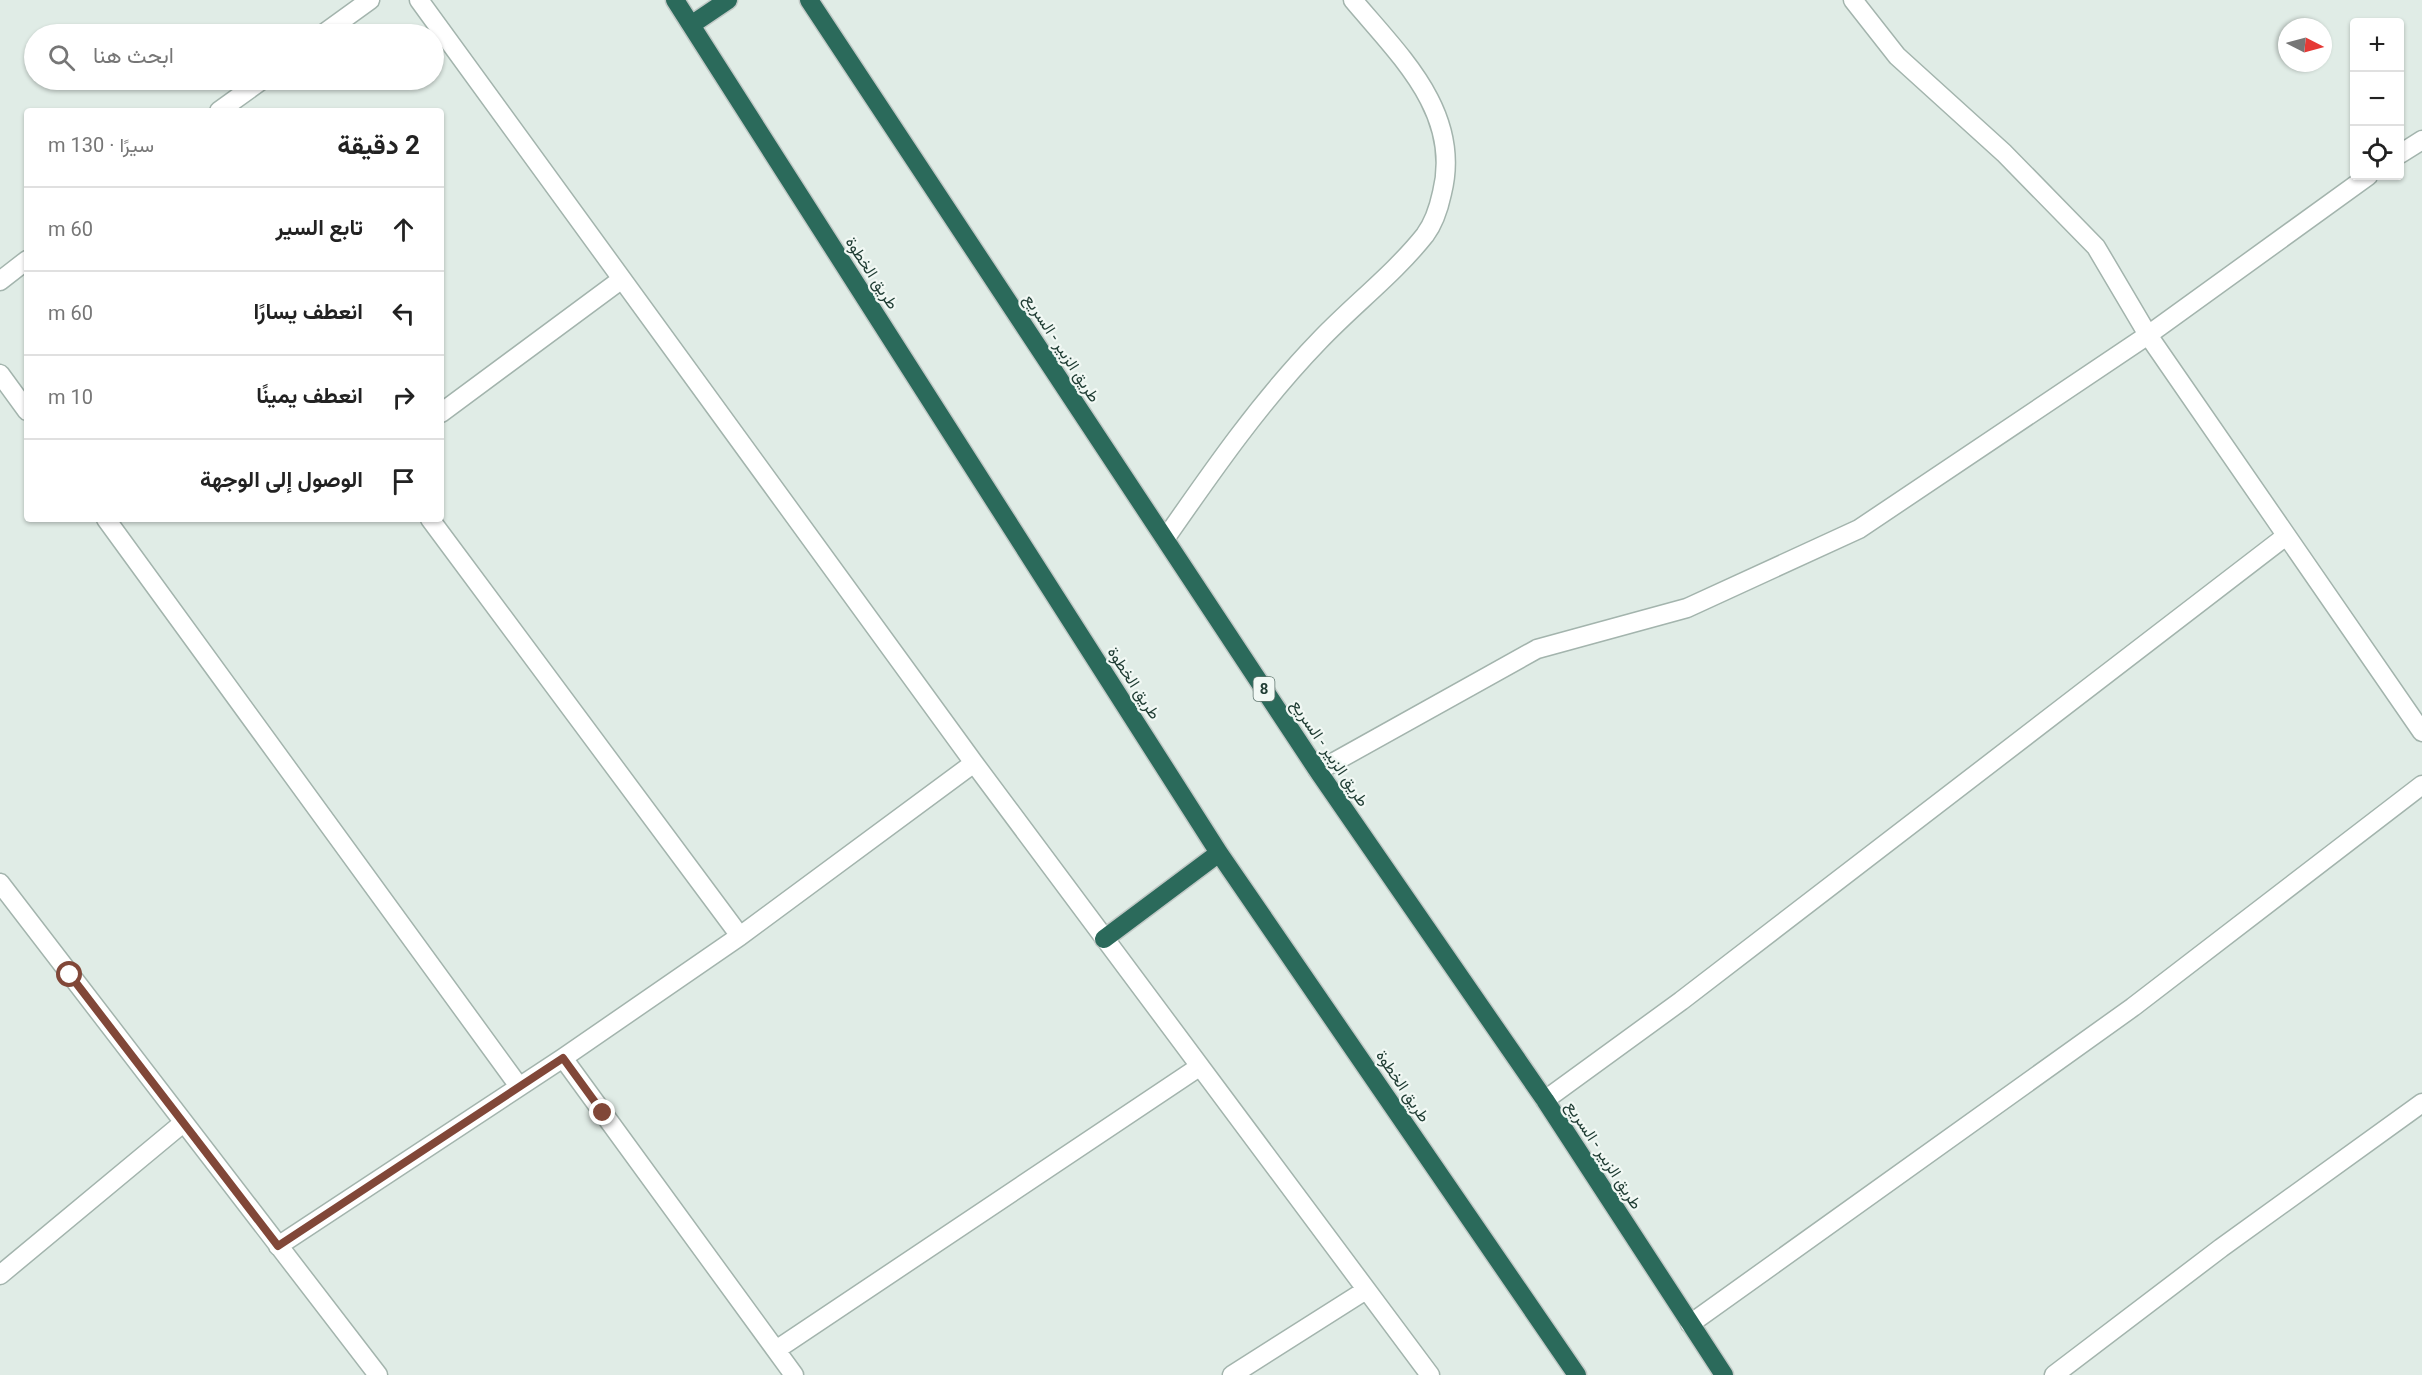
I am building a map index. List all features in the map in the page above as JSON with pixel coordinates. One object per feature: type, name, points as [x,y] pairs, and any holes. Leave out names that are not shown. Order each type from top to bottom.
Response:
[{"type":"highway","name":"طريق الخطوة","points":[[675,0],[1219,853],[1577,1375]]},
{"type":"highway","points":[[691,25],[728,0]]},
{"type":"highway","name":"طريق الزبير - السريع","points":[[809,0],[1318,771],[1545,1101],[1724,1375]]},
{"type":"highway","points":[[1104,939],[1219,853]]},
{"type":"street","points":[[337,24],[370,0]]},
{"type":"street","points":[[419,0],[436,24]]},
{"type":"street","points":[[1166,539],[1235,438],[1318,342],[1409,254],[1427,232],[1439,207],[1446,180],[1446,151],[1441,123],[1431,97],[1353,0]]},
{"type":"street","points":[[1853,0],[1897,56],[2004,153],[2096,247],[2148,335],[2422,732]]},
{"type":"street","points":[[444,35],[974,763],[1430,1375]]},
{"type":"street","points":[[223,108],[248,90]]},
{"type":"street","points":[[2404,151],[2422,140]]},
{"type":"street","points":[[1318,771],[1537,649],[1687,608],[1858,529],[2148,335],[2362,180]]},
{"type":"street","points":[[0,281],[24,262]]},
{"type":"street","points":[[444,411],[621,279]]},
{"type":"street","points":[[0,374],[24,407]]},
{"type":"street","points":[[108,522],[518,1085]]},
{"type":"street","points":[[432,522],[740,936]]},
{"type":"street","points":[[1545,1101],[1680,1001],[2286,536]]},
{"type":"street","points":[[278,1246],[518,1085],[563,1058],[740,936],[974,763]]},
{"type":"street","points":[[1690,1324],[2133,1007],[2422,784]]},
{"type":"street","points":[[0,883],[378,1375]]},
{"type":"street","points":[[563,1058],[794,1375]]},
{"type":"street","points":[[776,1350],[1199,1067]]},
{"type":"street","points":[[2054,1375],[2221,1248],[2422,1103]]},
{"type":"street","points":[[0,1275],[183,1123]]},
{"type":"street","points":[[1232,1375],[1366,1290]]},
{"type":"route","points":[[70,975],[278,1246],[518,1085],[563,1058],[603,1113]]}]
